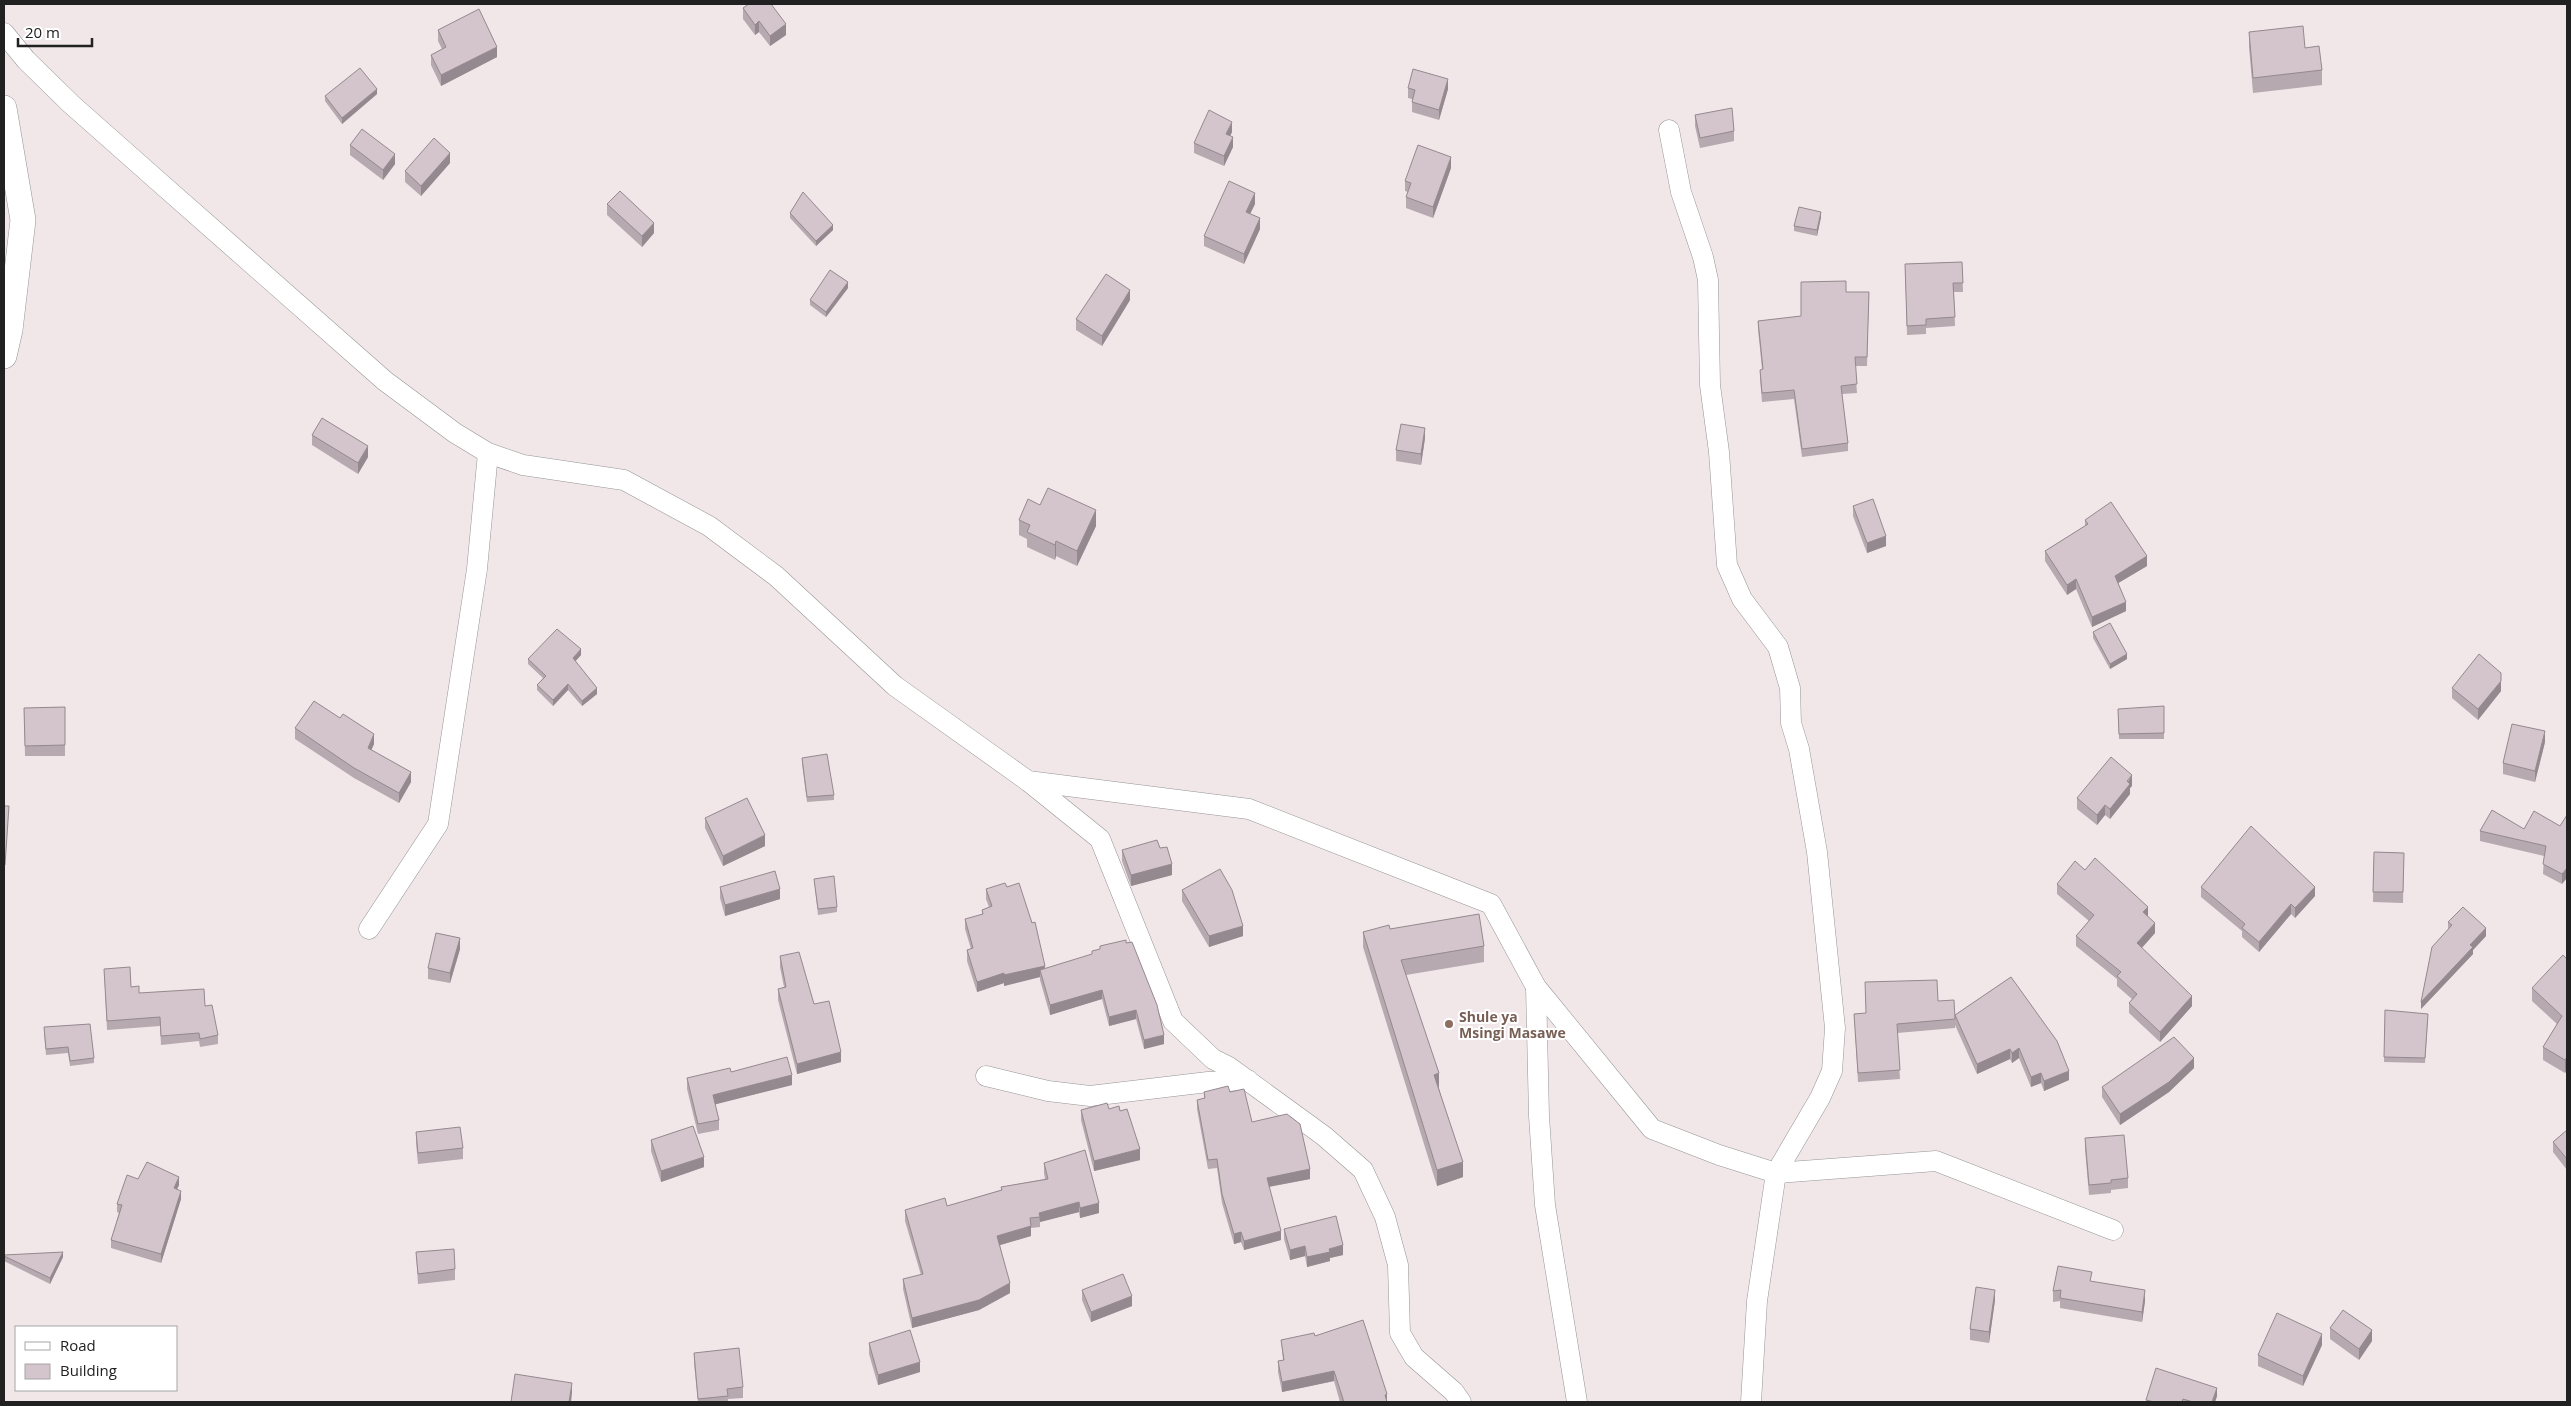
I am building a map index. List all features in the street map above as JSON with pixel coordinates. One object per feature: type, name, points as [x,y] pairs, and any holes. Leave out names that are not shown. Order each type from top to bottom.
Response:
[{"type":"street","points":[[4,34],[26,60],[71,104],[385,380],[455,433],[488,453],[523,465],[624,480],[709,526],[776,576],[895,686],[1028,781],[1100,839],[1173,1021],[1213,1058],[1248,1080],[1332,1142],[1363,1170],[1385,1218],[1398,1265],[1400,1333],[1414,1357],[1454,1392],[1461,1402]]},
{"type":"street","points":[[4,108],[23,220],[10,330],[4,356]]},
{"type":"street","points":[[1669,130],[1681,192],[1703,257],[1708,280],[1710,385],[1719,452],[1727,565],[1742,599],[1778,647],[1790,688],[1792,723],[1799,748],[1817,852],[1835,1028],[1832,1071],[1820,1098],[1776,1173],[1757,1301],[1751,1402]]},
{"type":"street","points":[[369,929],[438,824],[477,569],[488,453]]},
{"type":"street","points":[[1028,781],[1249,809],[1491,904],[1536,987],[1652,1129],[1718,1155],[1776,1173],[1936,1162],[2113,1230]]},
{"type":"street","points":[[1536,987],[1539,1116],[1544,1205],[1577,1402]]},
{"type":"street","points":[[986,1076],[1048,1091],[1090,1096],[1208,1082],[1248,1080]]},
{"type":"building","points":[[749,4],[771,4],[786,24],[770,36],[759,21],[755,25],[743,8]]},
{"type":"building","points":[[479,9],[497,47],[441,75],[431,55],[446,47],[438,30]]},
{"type":"building","points":[[2303,26],[2305,48],[2319,46],[2322,70],[2253,78],[2249,32]]},
{"type":"building","points":[[360,68],[377,89],[342,118],[325,96]]},
{"type":"building","points":[[1413,69],[1448,79],[1439,110],[1412,102],[1415,90],[1408,88]]},
{"type":"building","points":[[1732,108],[1734,131],[1700,138],[1695,115]]},
{"type":"building","points":[[1209,110],[1232,122],[1226,134],[1233,137],[1224,156],[1194,143]]},
{"type":"building","points":[[362,129],[395,154],[383,170],[350,145]]},
{"type":"building","points":[[434,138],[450,153],[421,186],[405,171]]},
{"type":"building","points":[[1418,145],[1451,157],[1433,207],[1406,197],[1411,183],[1405,181]]},
{"type":"building","points":[[1229,181],[1255,193],[1246,212],[1260,218],[1244,254],[1204,236]]},
{"type":"building","points":[[620,191],[654,223],[642,236],[607,204]]},
{"type":"building","points":[[803,192],[833,225],[816,241],[790,213]]},
{"type":"building","points":[[1799,207],[1821,212],[1817,230],[1794,226]]},
{"type":"building","points":[[1962,262],[1963,283],[1953,283],[1955,317],[1926,319],[1926,325],[1907,326],[1905,264]]},
{"type":"building","points":[[830,270],[848,282],[826,312],[810,300]]},
{"type":"building","points":[[1106,274],[1130,290],[1102,336],[1076,319]]},
{"type":"building","points":[[1846,281],[1846,292],[1869,292],[1867,357],[1855,357],[1857,384],[1841,386],[1848,443],[1802,449],[1794,390],[1762,393],[1760,370],[1763,369],[1758,321],[1801,316],[1801,282]]},
{"type":"building","points":[[322,418],[368,446],[358,463],[312,435]]},
{"type":"building","points":[[1401,424],[1425,428],[1421,454],[1396,450]]},
{"type":"building","points":[[1048,488],[1096,510],[1077,551],[1056,541],[1055,545],[1027,532],[1030,525],[1019,520],[1028,499],[1040,505]]},
{"type":"building","points":[[1873,499],[1886,536],[1867,543],[1853,506]]},
{"type":"building","points":[[2111,502],[2147,556],[2115,576],[2126,602],[2092,617],[2076,579],[2067,585],[2045,551],[2088,524],[2085,520]]},
{"type":"building","points":[[2110,623],[2127,654],[2110,664],[2093,632]]},
{"type":"building","points":[[557,629],[581,649],[573,658],[597,688],[582,701],[568,684],[553,700],[537,685],[546,676],[528,659]]},
{"type":"building","points":[[2479,654],[2501,673],[2501,681],[2478,709],[2452,688]]},
{"type":"building","points":[[314,701],[340,718],[343,714],[374,734],[368,748],[411,772],[399,793],[354,768],[295,728]]},
{"type":"building","points":[[2164,706],[2164,733],[2119,734],[2118,709]]},
{"type":"building","points":[[65,707],[65,745],[25,746],[24,708]]},
{"type":"building","points":[[2512,724],[2545,731],[2535,771],[2503,763]]},
{"type":"building","points":[[827,754],[834,795],[807,797],[802,758]]},
{"type":"building","points":[[2111,757],[2132,775],[2127,781],[2130,784],[2110,809],[2105,805],[2097,815],[2077,798]]},
{"type":"building","points":[[747,798],[765,835],[723,856],[705,818]]},
{"type":"building","points":[[4,806],[9,806],[5,865],[4,865]]},
{"type":"building","points":[[2492,810],[2524,829],[2534,811],[2560,826],[2567,815],[2567,868],[2562,874],[2543,864],[2546,846],[2480,831]]},
{"type":"building","points":[[2251,826],[2315,887],[2295,908],[2291,904],[2259,942],[2242,928],[2245,924],[2201,887]]},
{"type":"building","points":[[1157,840],[1160,848],[1167,847],[1172,864],[1131,875],[1122,850]]},
{"type":"building","points":[[2374,852],[2404,853],[2403,892],[2373,892]]},
{"type":"building","points":[[2095,858],[2148,907],[2143,912],[2155,923],[2137,943],[2192,996],[2160,1032],[2129,1003],[2137,994],[2117,976],[2121,972],[2076,936],[2094,915],[2057,884],[2075,861],[2085,870]]},
{"type":"building","points":[[1220,869],[1232,890],[1243,926],[1209,936],[1182,890]]},
{"type":"building","points":[[775,871],[780,889],[725,905],[720,887]]},
{"type":"building","points":[[834,876],[837,907],[818,909],[814,879]]},
{"type":"building","points":[[1005,883],[1007,887],[1019,883],[1032,923],[1035,922],[1045,966],[1004,975],[1004,973],[977,982],[967,950],[973,948],[965,919],[983,914],[982,910],[992,906],[986,889]]},
{"type":"building","points":[[2463,907],[2486,928],[2470,945],[2473,947],[2421,1002],[2432,947],[2452,925],[2448,922]]},
{"type":"building","points":[[1479,914],[1484,946],[1401,960],[1439,1073],[1434,1075],[1463,1162],[1437,1170],[1363,932],[1389,925],[1390,929]]},
{"type":"building","points":[[436,933],[460,938],[450,973],[428,968]]},
{"type":"building","points":[[1126,940],[1126,943],[1132,942],[1157,1005],[1164,1035],[1144,1040],[1136,1010],[1109,1017],[1102,990],[1050,1005],[1040,970],[1092,954],[1092,951],[1100,949],[1100,946]]},
{"type":"building","points":[[799,952],[814,1004],[829,1001],[841,1052],[797,1064],[778,989],[786,987],[780,956]]},
{"type":"building","points":[[2563,955],[2567,959],[2567,1057],[2565,1060],[2543,1047],[2562,1016],[2532,988]]},
{"type":"building","points":[[130,967],[131,987],[139,986],[139,993],[204,989],[205,1006],[212,1005],[218,1035],[200,1039],[199,1033],[161,1036],[160,1017],[107,1021],[104,969]]},
{"type":"building","points":[[2011,977],[2057,1041],[2069,1071],[2044,1081],[2041,1073],[2031,1077],[2019,1048],[2012,1053],[2010,1049],[1977,1064],[1955,1015]]},
{"type":"building","points":[[1937,980],[1938,1001],[1954,1000],[1955,1019],[1897,1024],[1900,1070],[1858,1073],[1854,1014],[1866,1013],[1865,982]]},
{"type":"building","points":[[2385,1010],[2428,1014],[2425,1058],[2384,1057]]},
{"type":"building","points":[[90,1024],[94,1058],[70,1061],[68,1047],[46,1049],[44,1027]]},
{"type":"building","points":[[2174,1037],[2194,1058],[2169,1082],[2120,1114],[2102,1087]]},
{"type":"building","points":[[787,1057],[792,1075],[713,1095],[719,1120],[698,1124],[687,1078],[730,1068],[731,1072]]},
{"type":"building","points":[[1228,1086],[1230,1092],[1244,1089],[1252,1122],[1287,1114],[1300,1124],[1310,1169],[1267,1178],[1281,1231],[1244,1241],[1241,1232],[1234,1234],[1222,1194],[1217,1159],[1208,1160],[1197,1100],[1205,1098],[1204,1092]]},
{"type":"building","points":[[1107,1103],[1109,1109],[1119,1106],[1120,1111],[1127,1109],[1140,1149],[1094,1161],[1081,1110]]},
{"type":"building","points":[[693,1126],[704,1157],[661,1171],[651,1140]]},
{"type":"building","points":[[460,1127],[463,1148],[418,1153],[416,1132]]},
{"type":"building","points":[[2567,1130],[2567,1159],[2553,1142]]},
{"type":"building","points":[[2124,1135],[2128,1178],[2111,1180],[2111,1183],[2089,1185],[2085,1138]]},
{"type":"building","points":[[1085,1150],[1099,1203],[1080,1208],[1079,1202],[1039,1213],[1040,1217],[1030,1218],[1031,1226],[997,1236],[1010,1283],[979,1300],[912,1318],[903,1279],[923,1274],[905,1210],[945,1198],[947,1206],[1002,1190],[1001,1187],[1048,1179],[1044,1163]]},
{"type":"building","points":[[147,1162],[179,1177],[174,1188],[181,1191],[161,1254],[111,1240],[122,1205],[117,1204],[127,1175],[138,1179]]},
{"type":"building","points":[[1336,1216],[1343,1245],[1329,1249],[1330,1252],[1307,1257],[1305,1246],[1290,1250],[1284,1229]]},
{"type":"building","points":[[454,1249],[455,1269],[418,1274],[416,1252]]},
{"type":"building","points":[[63,1252],[50,1278],[4,1256],[4,1255]]},
{"type":"building","points":[[2058,1266],[2092,1272],[2090,1281],[2145,1290],[2142,1312],[2060,1298],[2061,1290],[2053,1291]]},
{"type":"building","points":[[1123,1274],[1132,1296],[1091,1312],[1082,1290]]},
{"type":"building","points":[[1976,1287],[1995,1290],[1989,1332],[1970,1329]]},
{"type":"building","points":[[2343,1310],[2372,1330],[2359,1349],[2330,1328]]},
{"type":"building","points":[[2277,1313],[2322,1334],[2303,1376],[2258,1355]]},
{"type":"building","points":[[1363,1320],[1387,1394],[1385,1395],[1387,1402],[1344,1402],[1334,1371],[1282,1382],[1278,1361],[1284,1360],[1281,1340],[1314,1333],[1315,1336]]},
{"type":"building","points":[[910,1330],[920,1362],[878,1375],[869,1343]]},
{"type":"building","points":[[739,1348],[743,1387],[727,1389],[728,1396],[698,1399],[694,1353]]},
{"type":"building","points":[[2156,1368],[2217,1388],[2212,1402],[2193,1402],[2183,1399],[2182,1402],[2154,1402],[2146,1400]]},
{"type":"building","points":[[515,1374],[572,1383],[569,1402],[511,1402]]},
{"type":"place","name":"Shule ya Msingi Masawe","points":[[1449,1024]]}]
